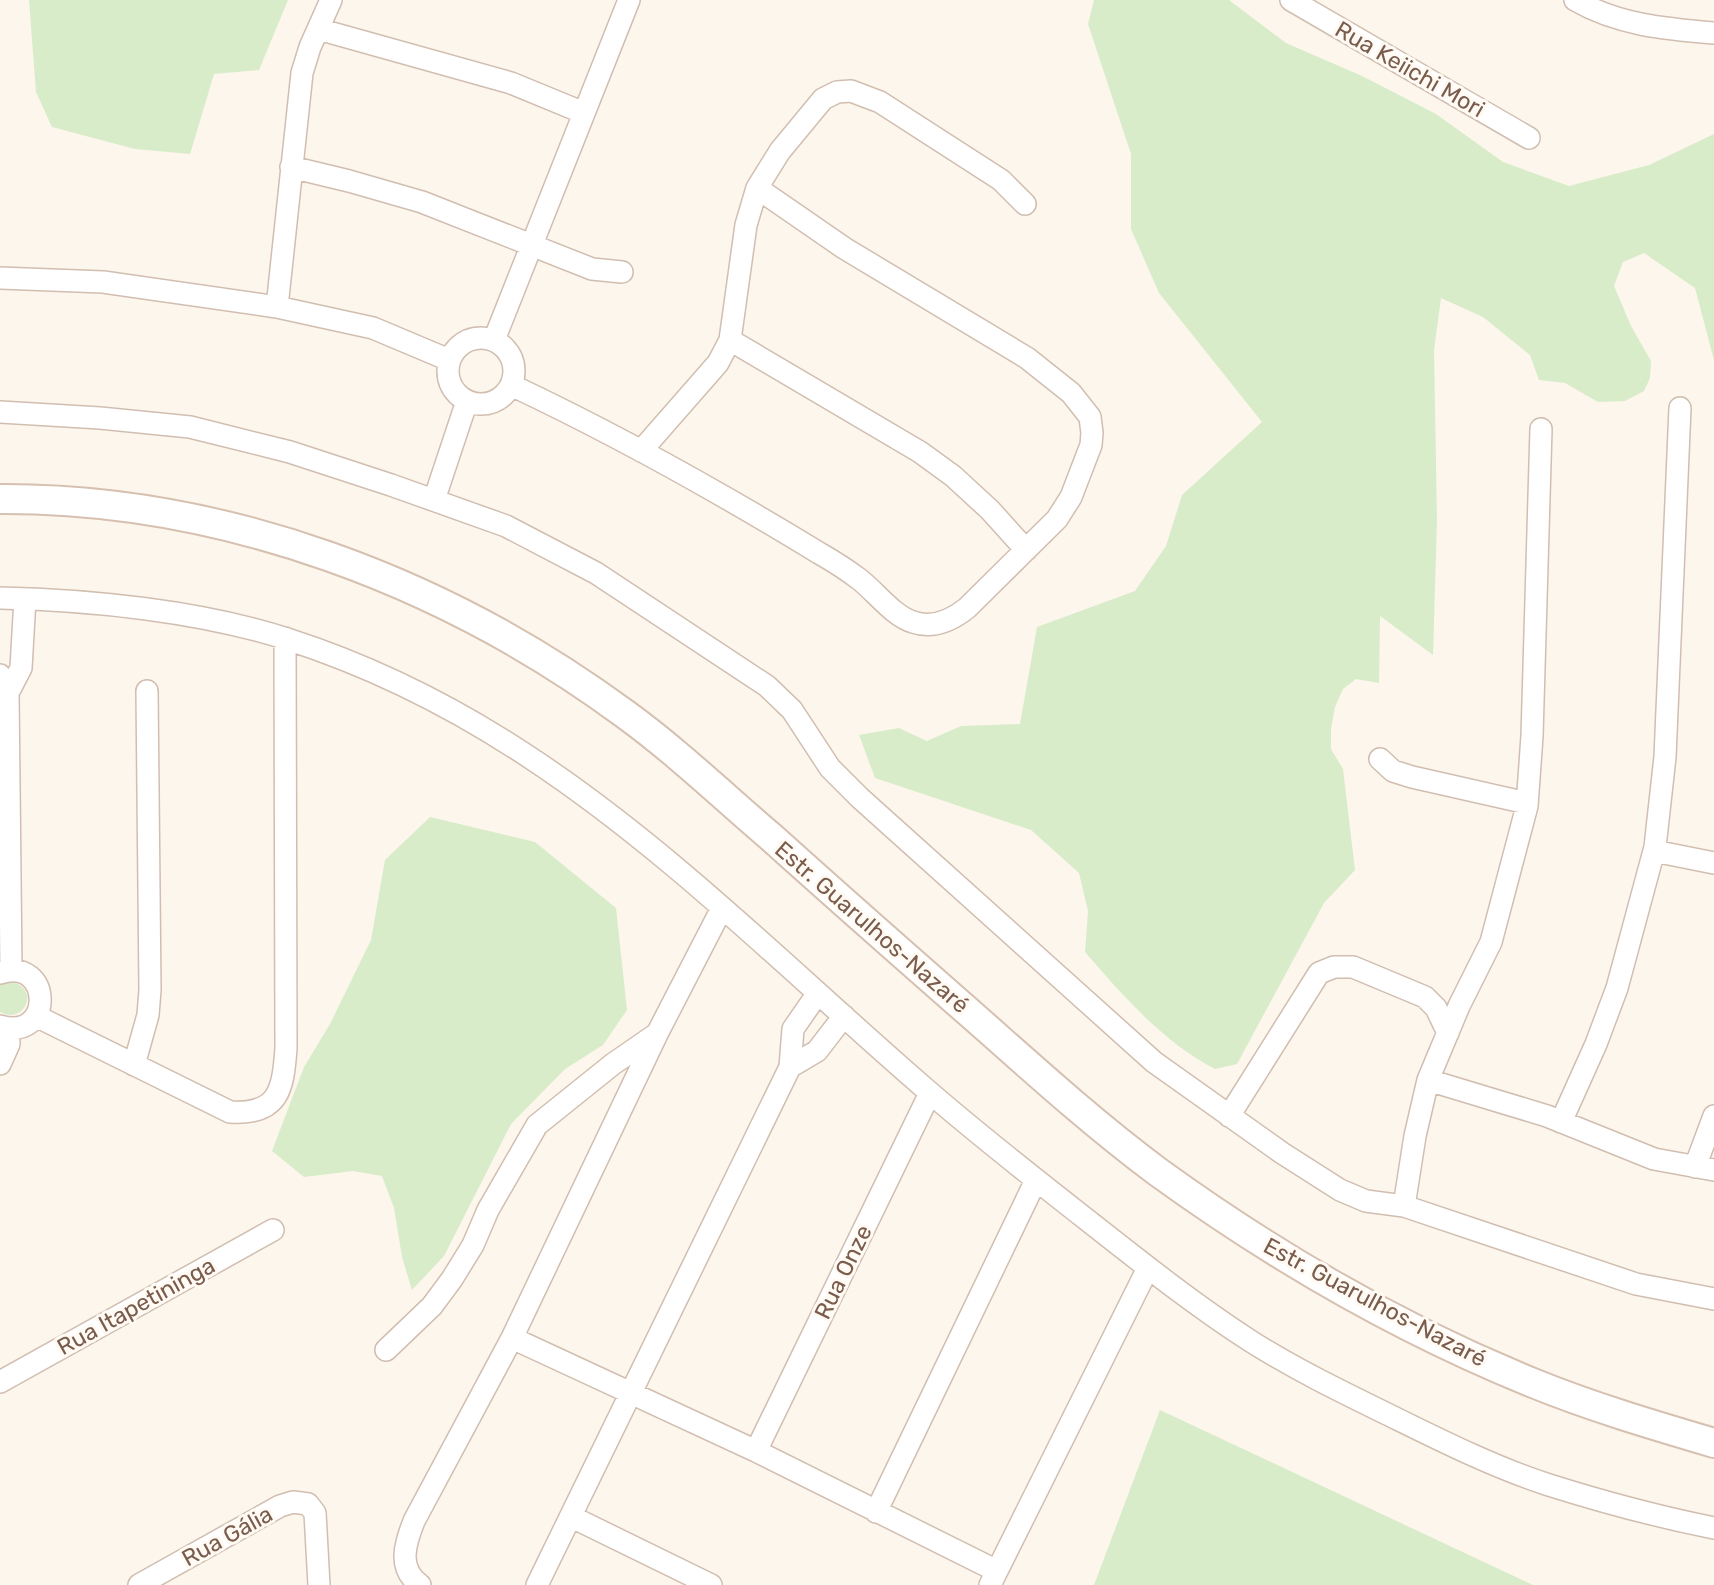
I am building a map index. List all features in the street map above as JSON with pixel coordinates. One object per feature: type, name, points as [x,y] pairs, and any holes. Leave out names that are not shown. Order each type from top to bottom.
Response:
[{"type":"main road","name":"Estr. Guarulhos-Nazaré","points":[[0,499],[50,498],[119,506],[217,524],[286,542],[360,568],[500,633],[628,715],[1070,1101],[1155,1170],[1243,1231],[1323,1280],[1432,1337],[1532,1383],[1623,1416],[1714,1443]]},
{"type":"street","points":[[277,307],[302,73],[331,0]]},
{"type":"street","points":[[494,340],[629,0]]},
{"type":"street","name":"Rua Keiichi Mori","points":[[1291,0],[1529,138]]},
{"type":"street","points":[[1575,0],[1626,21],[1662,29],[1714,33]]},
{"type":"street","points":[[318,29],[511,83],[584,113]]},
{"type":"street","points":[[641,451],[711,372],[730,341],[746,225],[757,188],[780,151],[823,99],[837,92],[851,91],[880,102],[1000,180],[1025,204]]},
{"type":"street","points":[[291,167],[422,202],[592,269],[622,272]]},
{"type":"street","points":[[511,385],[641,451],[821,554],[858,578],[912,622],[925,624],[954,618],[1057,519],[1071,497],[1091,445],[1093,433],[1090,416],[1083,406],[1027,358],[844,248],[757,188]]},
{"type":"street","points":[[0,278],[103,282],[277,307],[373,328],[449,360]]},
{"type":"street","points":[[467,340],[494,340],[510,354],[514,375],[511,385],[505,393],[488,404],[467,401],[453,389],[447,370],[449,360],[453,351],[467,340]]},
{"type":"street","points":[[730,341],[920,452],[990,510],[1026,550]]},
{"type":"street","points":[[434,500],[467,401]]},
{"type":"street","points":[[1561,1122],[1617,988],[1654,851],[1665,757],[1679,408]]},
{"type":"street","points":[[0,412],[190,427],[290,452],[506,526],[596,573],[767,686],[792,710],[830,768],[860,798],[1154,1062],[1340,1190],[1366,1201],[1405,1206],[1636,1284],[1714,1299]]},
{"type":"street","points":[[1405,1206],[1415,1136],[1428,1080],[1491,942],[1527,803],[1532,736],[1541,429]]},
{"type":"street","points":[[0,598],[116,606],[202,619],[285,638],[379,676],[449,710],[528,756],[589,800],[722,908],[930,1093],[1036,1180],[1148,1268],[1249,1340],[1293,1366],[1456,1447],[1546,1484],[1665,1518],[1714,1528]]},
{"type":"street","points":[[0,1063],[9,1044],[4,1027],[24,1026],[36,1016],[40,1008],[39,990],[29,976],[6,972],[4,684],[21,668],[25,599]]},
{"type":"street","points":[[36,1016],[230,1112],[250,1113],[263,1109],[278,1094],[284,1076],[286,1048],[285,638]]},
{"type":"street","points":[[134,1065],[148,1015],[150,989],[147,691]]},
{"type":"street","points":[[1380,759],[1393,771],[1412,777],[1527,803]]},
{"type":"street","points":[[1654,851],[1714,863]]},
{"type":"street","points":[[420,1585],[406,1569],[404,1556],[406,1541],[414,1521],[512,1338],[657,1034],[722,908]]},
{"type":"street","points":[[1229,1116],[1319,973],[1334,967],[1353,967],[1425,997],[1436,1008],[1448,1033]]},
{"type":"street","points":[[537,1585],[790,1068],[793,1029],[818,993]]},
{"type":"street","points":[[790,1068],[817,1051],[844,1016]]},
{"type":"street","points":[[386,1350],[432,1306],[452,1279],[537,1125],[612,1065],[657,1034]]},
{"type":"street","points":[[1428,1080],[1561,1122],[1654,1159],[1704,1168],[1714,1116]]},
{"type":"street","name":"Rua Onze","points":[[756,1451],[930,1093]]},
{"type":"street","points":[[876,1512],[1036,1180]]},
{"type":"street","name":"Rua Itapetininga","points":[[0,1382],[272,1230]]},
{"type":"street","points":[[512,1338],[756,1451],[876,1512],[993,1578],[1148,1268]]},
{"type":"street","name":"Rua Gália","points":[[139,1585],[279,1506],[293,1502],[307,1504],[315,1513],[319,1585]]},
{"type":"street","points":[[572,1517],[710,1585]]},
{"type":"green space","points":[[29,0],[288,0],[259,70],[214,74],[190,154],[135,149],[52,127],[36,92]]},
{"type":"green space","points":[[1094,0],[1229,0],[1286,43],[1362,76],[1436,114],[1503,162],[1569,186],[1649,165],[1714,134],[1714,360],[1695,288],[1644,253],[1623,262],[1614,286],[1631,326],[1651,361],[1650,378],[1644,391],[1625,401],[1598,402],[1565,383],[1539,380],[1530,355],[1483,317],[1441,298],[1434,350],[1437,520],[1433,655],[1380,616],[1379,683],[1356,679],[1343,689],[1335,707],[1331,729],[1331,749],[1343,769],[1355,870],[1324,903],[1237,1064],[1215,1069],[1161,1032],[1085,952],[1088,911],[1079,873],[1031,830],[875,778],[859,735],[899,728],[927,741],[961,726],[1020,724],[1037,627],[1135,591],[1166,546],[1182,495],[1262,422],[1159,293],[1131,229],[1131,154],[1088,24]]},
{"type":"green space","points":[[430,817],[535,842],[616,908],[627,1010],[603,1045],[565,1069],[511,1124],[444,1256],[412,1290],[402,1257],[394,1208],[382,1176],[353,1171],[304,1177],[272,1151],[304,1067],[330,1024],[371,940],[385,860]]},
{"type":"green space","points":[[4,982],[24,988],[27,1002],[18,1014],[0,1012],[0,984]]},
{"type":"green space","points":[[1160,1410],[1533,1585],[1094,1585]]}]
